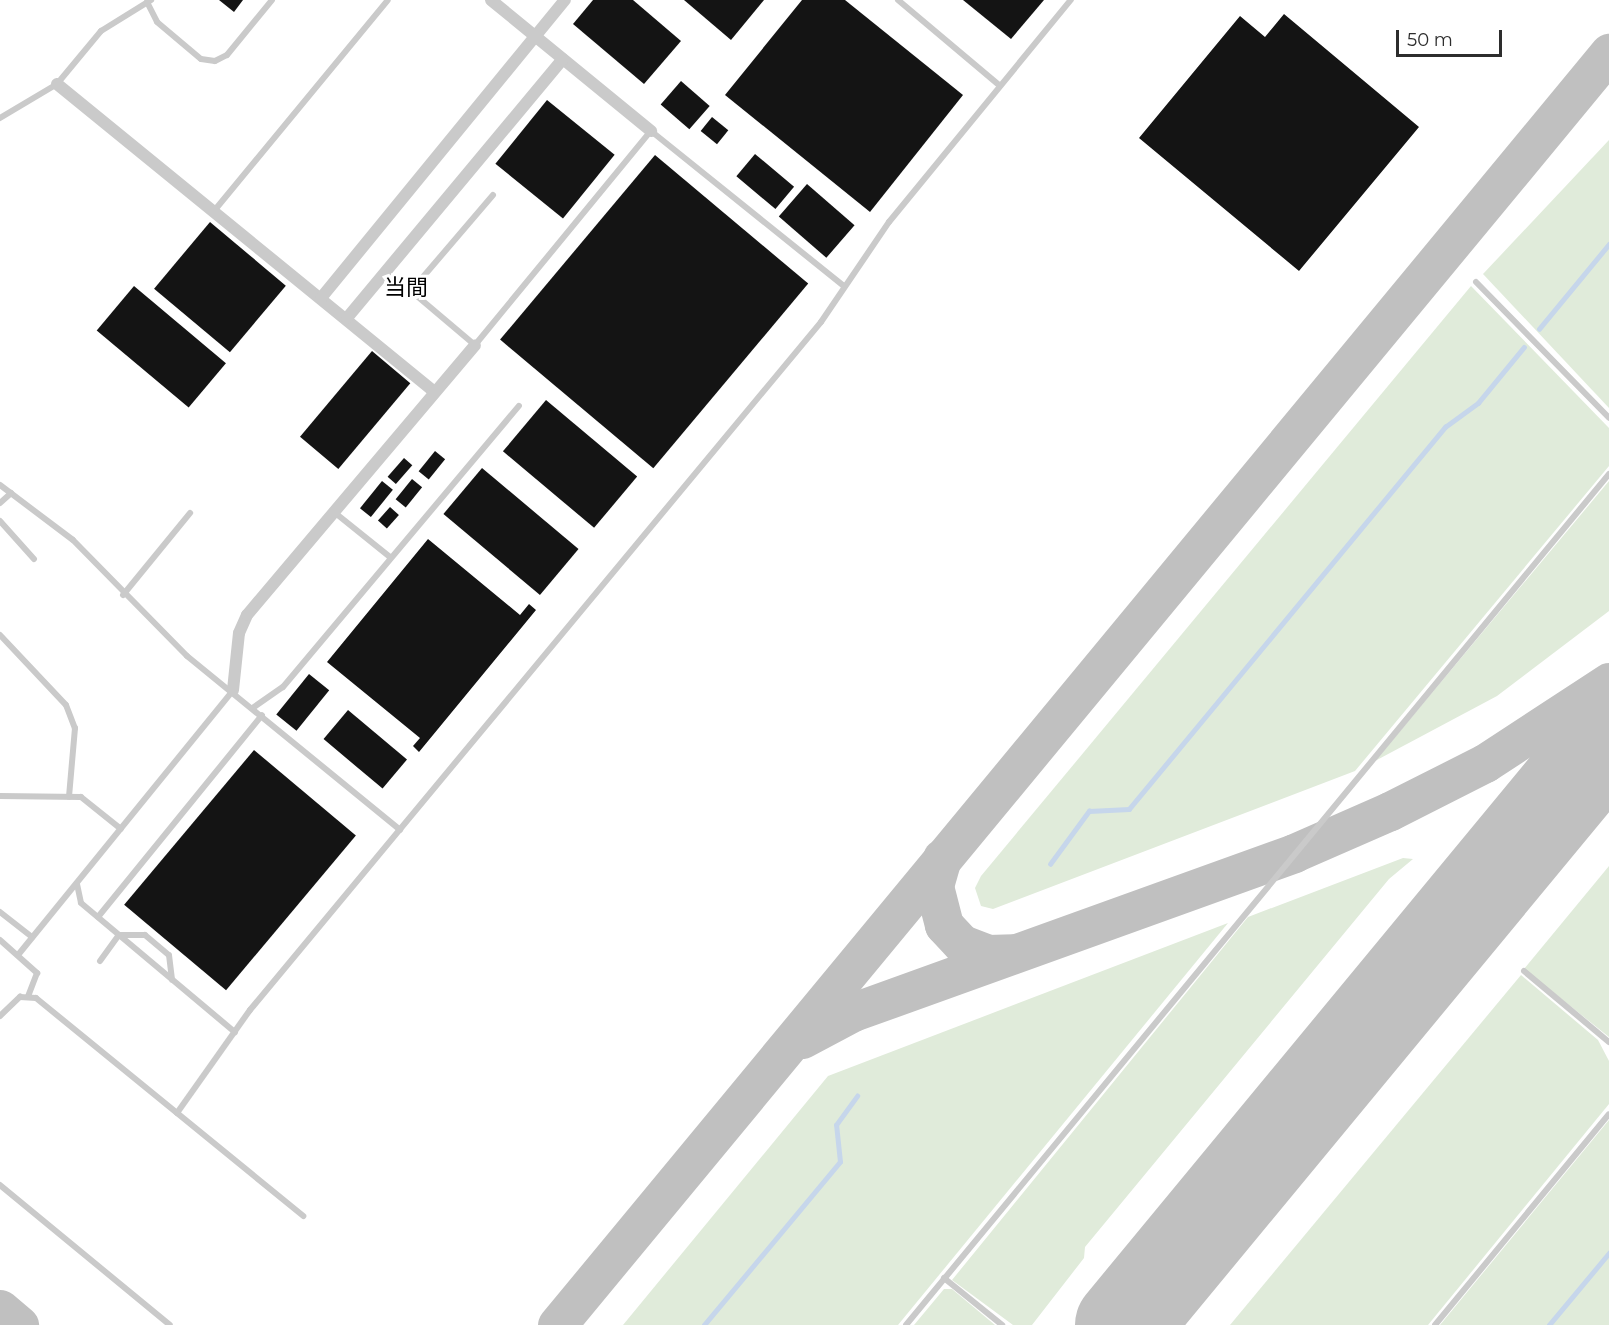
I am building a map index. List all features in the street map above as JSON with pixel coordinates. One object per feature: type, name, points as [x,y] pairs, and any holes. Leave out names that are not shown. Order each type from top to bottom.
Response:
[{"type":"street","points":[[491,0],[651,131]]},
{"type":"street","points":[[321,298],[565,0]]},
{"type":"street","points":[[346,318],[563,58]]},
{"type":"street","points":[[57,84],[434,392]]},
{"type":"street","points":[[233,690],[239,633],[247,615],[475,345]]},
{"type":"lane","points":[[0,118],[57,84],[101,31],[149,1],[157,22],[201,59],[215,61],[227,55],[272,0]]},
{"type":"lane","points":[[214,211],[388,0]]},
{"type":"lane","points":[[898,0],[1000,86]]},
{"type":"lane","points":[[177,1113],[235,1032],[821,321],[889,222],[1071,0]]},
{"type":"lane","points":[[493,195],[411,291],[475,345],[651,131],[844,286]]},
{"type":"lane","points":[[1476,282],[1609,418]]},
{"type":"lane","points":[[254,707],[283,687],[519,406]]},
{"type":"lane","points":[[906,1325],[1609,474]]},
{"type":"lane","points":[[0,485],[73,540],[123,595],[187,656],[254,707],[400,830]]},
{"type":"lane","points":[[0,503],[11,493]]},
{"type":"lane","points":[[334,512],[390,557]]},
{"type":"lane","points":[[123,595],[190,513]]},
{"type":"lane","points":[[0,521],[34,559]]},
{"type":"lane","points":[[0,635],[66,705],[75,728],[69,797]]},
{"type":"lane","points":[[18,955],[233,690]]},
{"type":"lane","points":[[98,917],[262,715]]},
{"type":"lane","points":[[0,796],[81,797],[121,829]]},
{"type":"lane","points":[[77,884],[81,903],[235,1032]]},
{"type":"lane","points":[[0,912],[32,938]]},
{"type":"lane","points":[[100,961],[119,935]]},
{"type":"lane","points":[[119,935],[146,935],[169,955],[172,980]]},
{"type":"lane","points":[[0,940],[37,973],[28,996],[0,1016]]},
{"type":"lane","points":[[1524,971],[1609,1042]]},
{"type":"lane","points":[[28,996],[303,1216]]},
{"type":"lane","points":[[1435,1325],[1609,1114]]},
{"type":"lane","points":[[0,1185],[170,1325]]},
{"type":"lane","points":[[944,1278],[1002,1325]]},
{"type":"green space","points":[[1609,140],[1609,408],[1483,274]]},
{"type":"green space","points":[[1471,286],[1609,428],[1609,466],[1355,771],[993,909],[981,906],[975,888],[981,876]]},
{"type":"green space","points":[[1609,481],[1609,611],[1497,696],[1375,761]]},
{"type":"green space","points":[[1403,858],[1413,859],[1389,879],[1085,1247],[1084,1258],[1032,1325],[1013,1325],[952,1280],[1248,917]]},
{"type":"green space","points":[[1609,866],[1609,1037],[1524,969]]},
{"type":"green space","points":[[1228,923],[898,1325],[623,1325],[828,1076]]},
{"type":"green space","points":[[1521,975],[1598,1040],[1609,1061],[1609,1104],[1428,1325],[1230,1325]]},
{"type":"green space","points":[[1609,1120],[1609,1325],[1440,1325]]},
{"type":"green space","points":[[944,1289],[952,1289],[995,1325],[914,1325]]},
{"type":"building","points":[[219,0],[243,0],[234,12]]},
{"type":"building","points":[[593,0],[633,0],[681,41],[644,84],[573,24]]},
{"type":"building","points":[[684,0],[764,0],[731,40]]},
{"type":"building","points":[[802,0],[845,0],[963,95],[870,212],[725,95]]},
{"type":"building","points":[[963,0],[1044,0],[1011,39]]},
{"type":"building","points":[[1284,14],[1419,127],[1299,271],[1139,138],[1240,16],[1265,37]]},
{"type":"building","points":[[681,81],[710,106],[689,129],[661,104]]},
{"type":"building","points":[[547,100],[615,155],[563,218],[495,164]]},
{"type":"building","points":[[712,117],[728,130],[717,144],[701,131]]},
{"type":"building","points":[[755,154],[794,187],[775,209],[736,176]]},
{"type":"building","points":[[655,155],[808,284],[653,468],[500,340]]},
{"type":"building","points":[[807,184],[855,225],[826,258],[779,216]]},
{"type":"building","points":[[210,222],[286,286],[230,352],[154,289]]},
{"type":"building","points":[[134,286],[226,363],[189,408],[97,330]]},
{"type":"building","points":[[372,351],[410,383],[338,469],[300,437]]},
{"type":"building","points":[[546,400],[637,476],[594,528],[503,451]]},
{"type":"building","points":[[435,451],[445,459],[429,479],[419,471]]},
{"type":"building","points":[[404,458],[412,465],[396,484],[388,477]]},
{"type":"building","points":[[482,468],[579,549],[540,595],[443,514]]},
{"type":"building","points":[[412,479],[422,487],[406,507],[396,499]]},
{"type":"building","points":[[382,481],[393,490],[371,517],[360,508]]},
{"type":"building","points":[[390,507],[399,515],[387,528],[378,520]]},
{"type":"building","points":[[428,539],[520,615],[529,604],[536,610],[419,752],[413,746],[420,738],[327,662]]},
{"type":"building","points":[[309,674],[329,690],[296,731],[276,714]]},
{"type":"building","points":[[348,710],[407,759],[383,789],[324,739]]},
{"type":"building","points":[[254,750],[356,835],[226,990],[124,905]]},
{"type":"waterway","points":[[1539,329],[1609,244]]},
{"type":"waterway","points":[[1050,864],[1089,811],[1129,809],[1445,427],[1478,403],[1524,347]]},
{"type":"waterway","points":[[704,1325],[840,1162],[836,1125],[857,1096]]},
{"type":"waterway","points":[[1549,1325],[1609,1253]]},
{"type":"taxiway","points":[[557,1325],[1609,53]]},
{"type":"taxiway","points":[[802,1039],[853,1012],[1294,853],[1390,811],[1485,763],[1609,682]]},
{"type":"taxiway","points":[[942,858],[934,886],[944,925],[962,944],[988,954],[1013,953]]},
{"type":"taxiway","points":[[0,1309],[19,1325]]},
{"type":"runway","points":[[1123,1325],[1609,737]]},
{"type":"district","name":"当間","points":[[406,288]]}]
